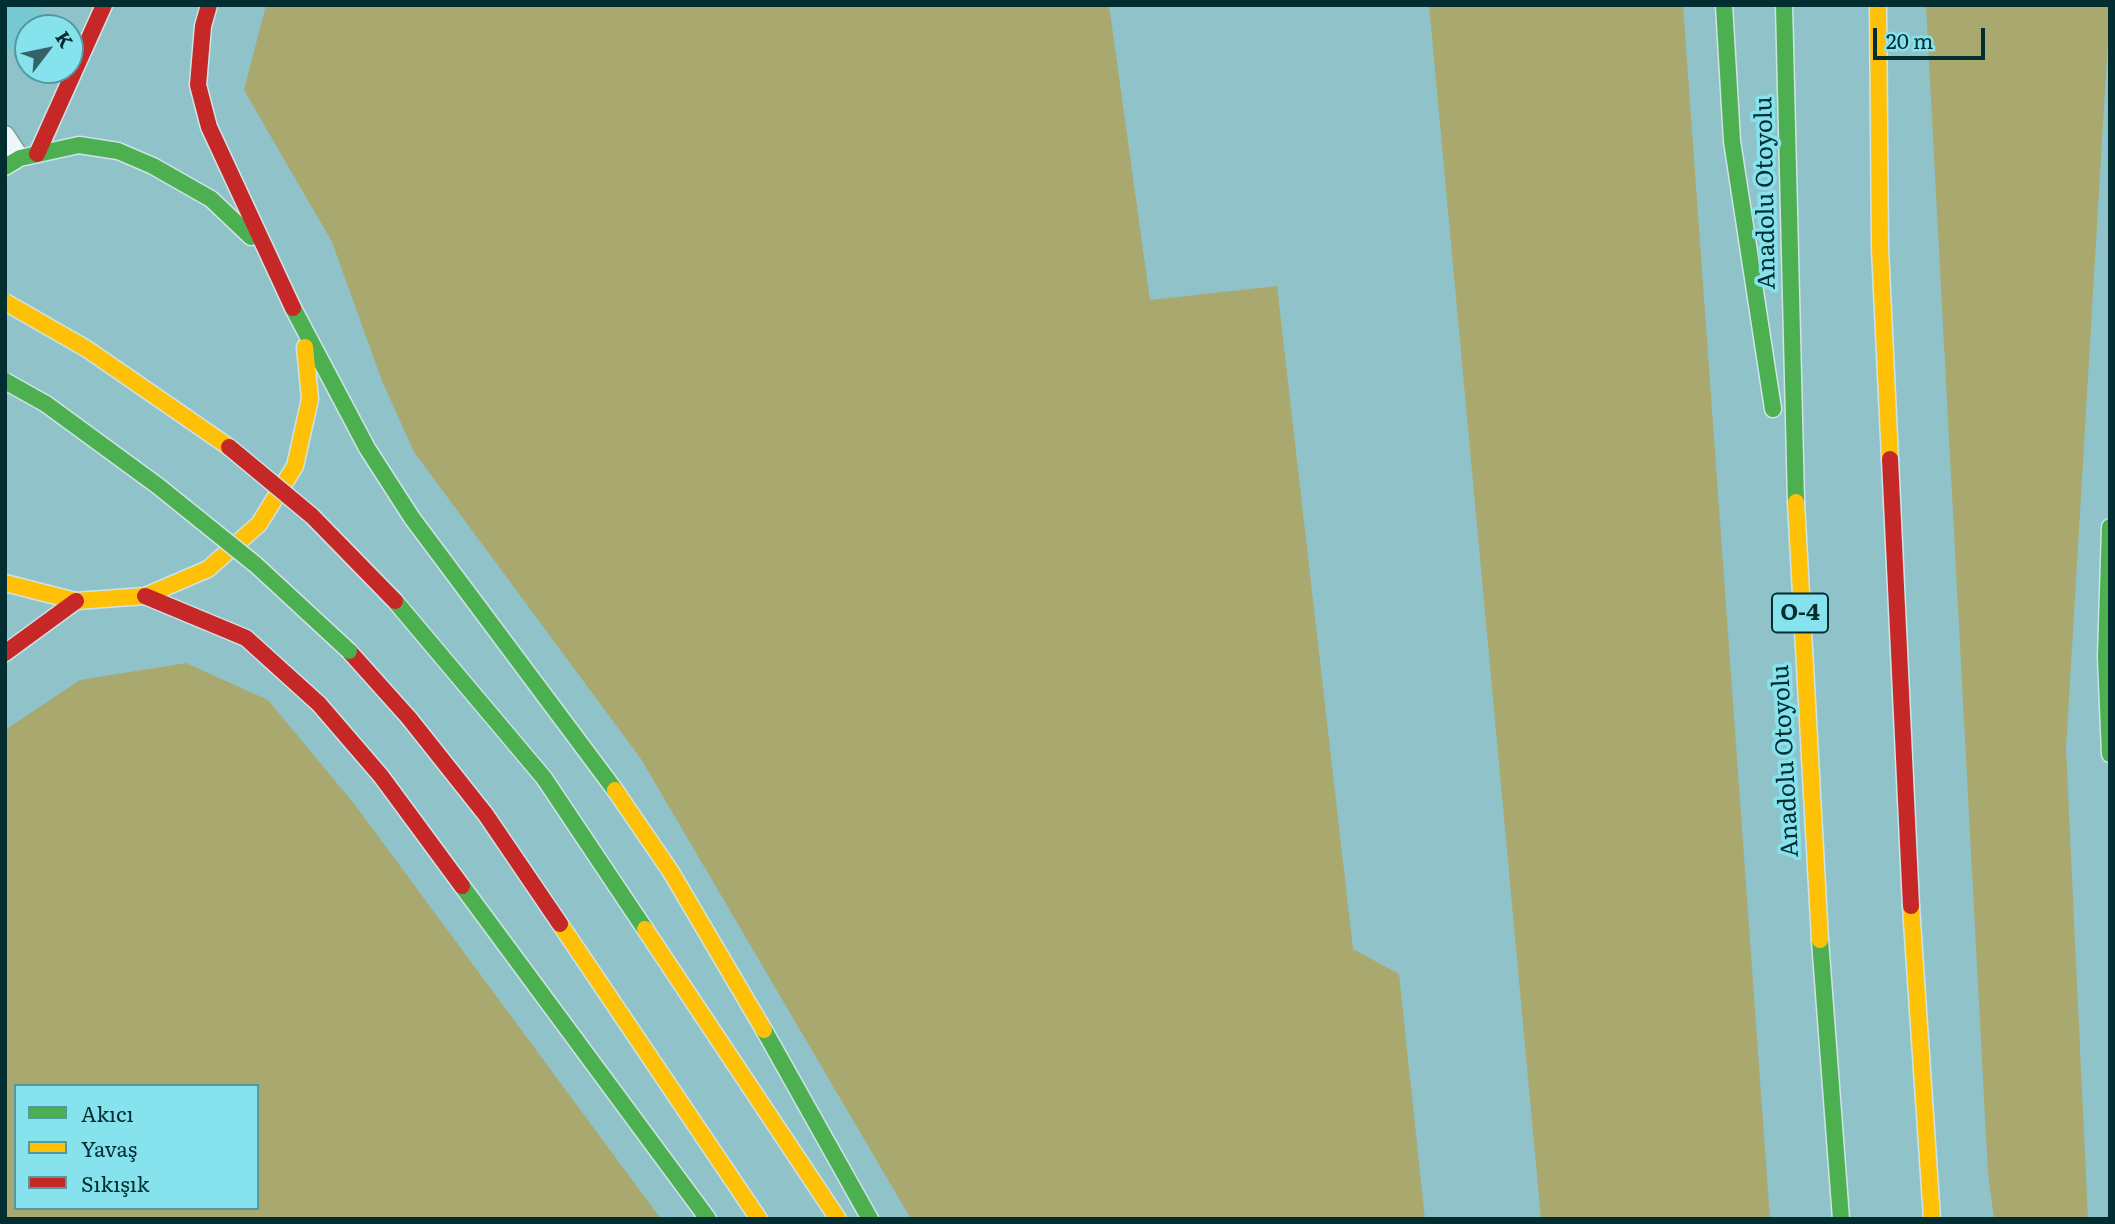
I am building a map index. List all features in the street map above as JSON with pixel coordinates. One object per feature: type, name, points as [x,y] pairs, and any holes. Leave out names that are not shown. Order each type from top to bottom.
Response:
[{"type":"main road","points":[[15,162],[104,5]]},
{"type":"main road","points":[[209,5],[203,26],[198,85],[209,127],[277,268],[304,331],[367,448],[412,518],[590,755],[671,872],[759,1021],[870,1219]]},
{"type":"main road","points":[[1724,5],[1732,141],[1797,565]]},
{"type":"main road","name":"Anadolu Otoyolu","points":[[1784,5],[1797,565],[1817,901],[1842,1219]]},
{"type":"main road","points":[[1878,5],[1882,304],[1910,897],[1932,1219]]},
{"type":"main road","points":[[15,162],[79,145],[118,151],[153,166],[211,199],[243,228],[277,268]]},
{"type":"main road","points":[[5,302],[88,349],[218,437],[312,516],[395,601],[544,778],[838,1219]]},
{"type":"main road","points":[[5,583],[76,601],[145,596],[208,569],[260,524],[295,466],[310,399],[304,331]]},
{"type":"main road","points":[[5,381],[46,404],[158,486],[256,565],[349,651],[409,718],[486,815],[759,1219]]},
{"type":"main road","points":[[2110,527],[2106,657],[2110,754]]},
{"type":"main road","points":[[145,596],[246,638],[319,704],[389,787],[708,1219]]},
{"type":"main road","points":[[5,653],[35,628],[76,601]]},
{"type":"lane","points":[[5,135],[15,162]]},
{"type":"shaded area","points":[[5,5],[47,5],[40,14],[14,14],[14,45],[5,56]]},
{"type":"shaded area","points":[[266,5],[1109,5],[1150,300],[1277,286],[1353,949],[1399,974],[1425,1219],[911,1219],[641,759],[414,452],[382,381],[332,242],[244,90]]},
{"type":"shaded area","points":[[1429,5],[1683,5],[1770,1219],[1541,1219]]},
{"type":"shaded area","points":[[1926,5],[2110,5],[2066,749],[2088,1219],[1994,1219],[1988,1173]]},
{"type":"shaded area","points":[[186,663],[268,700],[355,805],[661,1219],[5,1219],[5,730],[80,680]]},
{"type":"traffic: fast","points":[[1724,5],[1732,141],[1773,409]]},
{"type":"traffic: fast","points":[[1784,5],[1796,502]]},
{"type":"traffic: fast","points":[[5,167],[20,158],[79,145],[118,151],[153,166],[211,199],[251,237]]},
{"type":"traffic: fast","points":[[293,308],[367,448],[412,518],[615,790]]},
{"type":"traffic: fast","points":[[5,381],[46,404],[158,486],[256,565],[349,651]]},
{"type":"traffic: fast","points":[[2110,527],[2106,657],[2110,754]]},
{"type":"traffic: fast","points":[[395,601],[544,778],[645,929]]},
{"type":"traffic: fast","points":[[462,886],[708,1219]]},
{"type":"traffic: fast","points":[[1820,940],[1841,1219]]},
{"type":"traffic: fast","points":[[764,1030],[870,1219]]},
{"type":"traffic: slow","points":[[1878,5],[1880,248],[1890,459]]},
{"type":"traffic: slow","points":[[5,302],[87,349],[229,447]]},
{"type":"traffic: slow","points":[[5,583],[76,601],[145,596],[208,569],[259,524],[295,466],[310,399],[305,347]]},
{"type":"traffic: slow","points":[[1796,502],[1820,940]]},
{"type":"traffic: slow","points":[[615,790],[671,872],[764,1030]]},
{"type":"traffic: slow","points":[[1911,906],[1932,1219]]},
{"type":"traffic: slow","points":[[560,924],[759,1219]]},
{"type":"traffic: slow","points":[[645,929],[838,1219]]},
{"type":"traffic: jam","points":[[37,154],[104,5]]},
{"type":"traffic: jam","points":[[209,5],[203,26],[198,85],[209,127],[293,308]]},
{"type":"traffic: jam","points":[[229,447],[312,516],[395,601]]},
{"type":"traffic: jam","points":[[1890,459],[1911,906]]},
{"type":"traffic: jam","points":[[145,596],[246,638],[319,704],[381,776],[462,886]]},
{"type":"traffic: jam","points":[[5,653],[76,601]]},
{"type":"traffic: jam","points":[[349,651],[409,718],[486,815],[560,924]]}]
